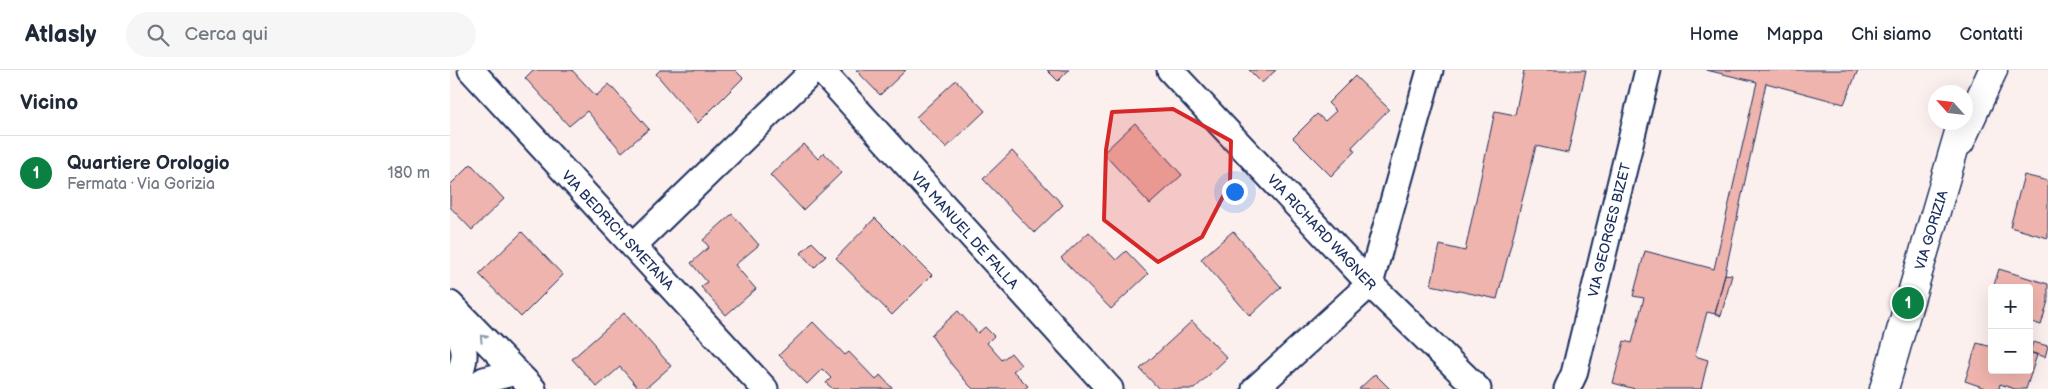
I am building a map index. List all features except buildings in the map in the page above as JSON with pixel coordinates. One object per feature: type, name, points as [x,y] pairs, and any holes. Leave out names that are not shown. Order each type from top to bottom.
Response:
[{"type":"main road","points":[[1972,85],[1976,70]]},
{"type":"main road","name":"VIA GORIZIA","points":[[1953,157],[1992,70]]},
{"type":"main road","name":"VIA GORIZIA","points":[[1884,389],[1960,130]]},
{"type":"street","name":"VIA BEDRICH SMETANA","points":[[471,70],[766,389]]},
{"type":"street","points":[[633,246],[814,70]]},
{"type":"street","name":"VIA MANUEL DE FALLA","points":[[821,70],[1110,389]]},
{"type":"street","name":"VIA RICHARD WAGNER","points":[[1170,70],[1370,284],[1478,389]]},
{"type":"street","points":[[1256,389],[1370,284],[1430,70]]},
{"type":"street","name":"VIA GEORGES BIZET","points":[[1567,389],[1574,374],[1648,70]]},
{"type":"street","points":[[450,304],[524,380]]},
{"type":"street","points":[[450,320],[461,338],[465,352],[462,367],[452,389]]},
{"type":"street","points":[[470,389],[484,380],[524,380]]},
{"type":"highlighted area","points":[[1173,109],[1231,141],[1230,183],[1202,237],[1158,262],[1104,220],[1106,150],[1112,112]]},
{"type":"place","name":"Quartiere Orologio","points":[[1908,303]]}]
